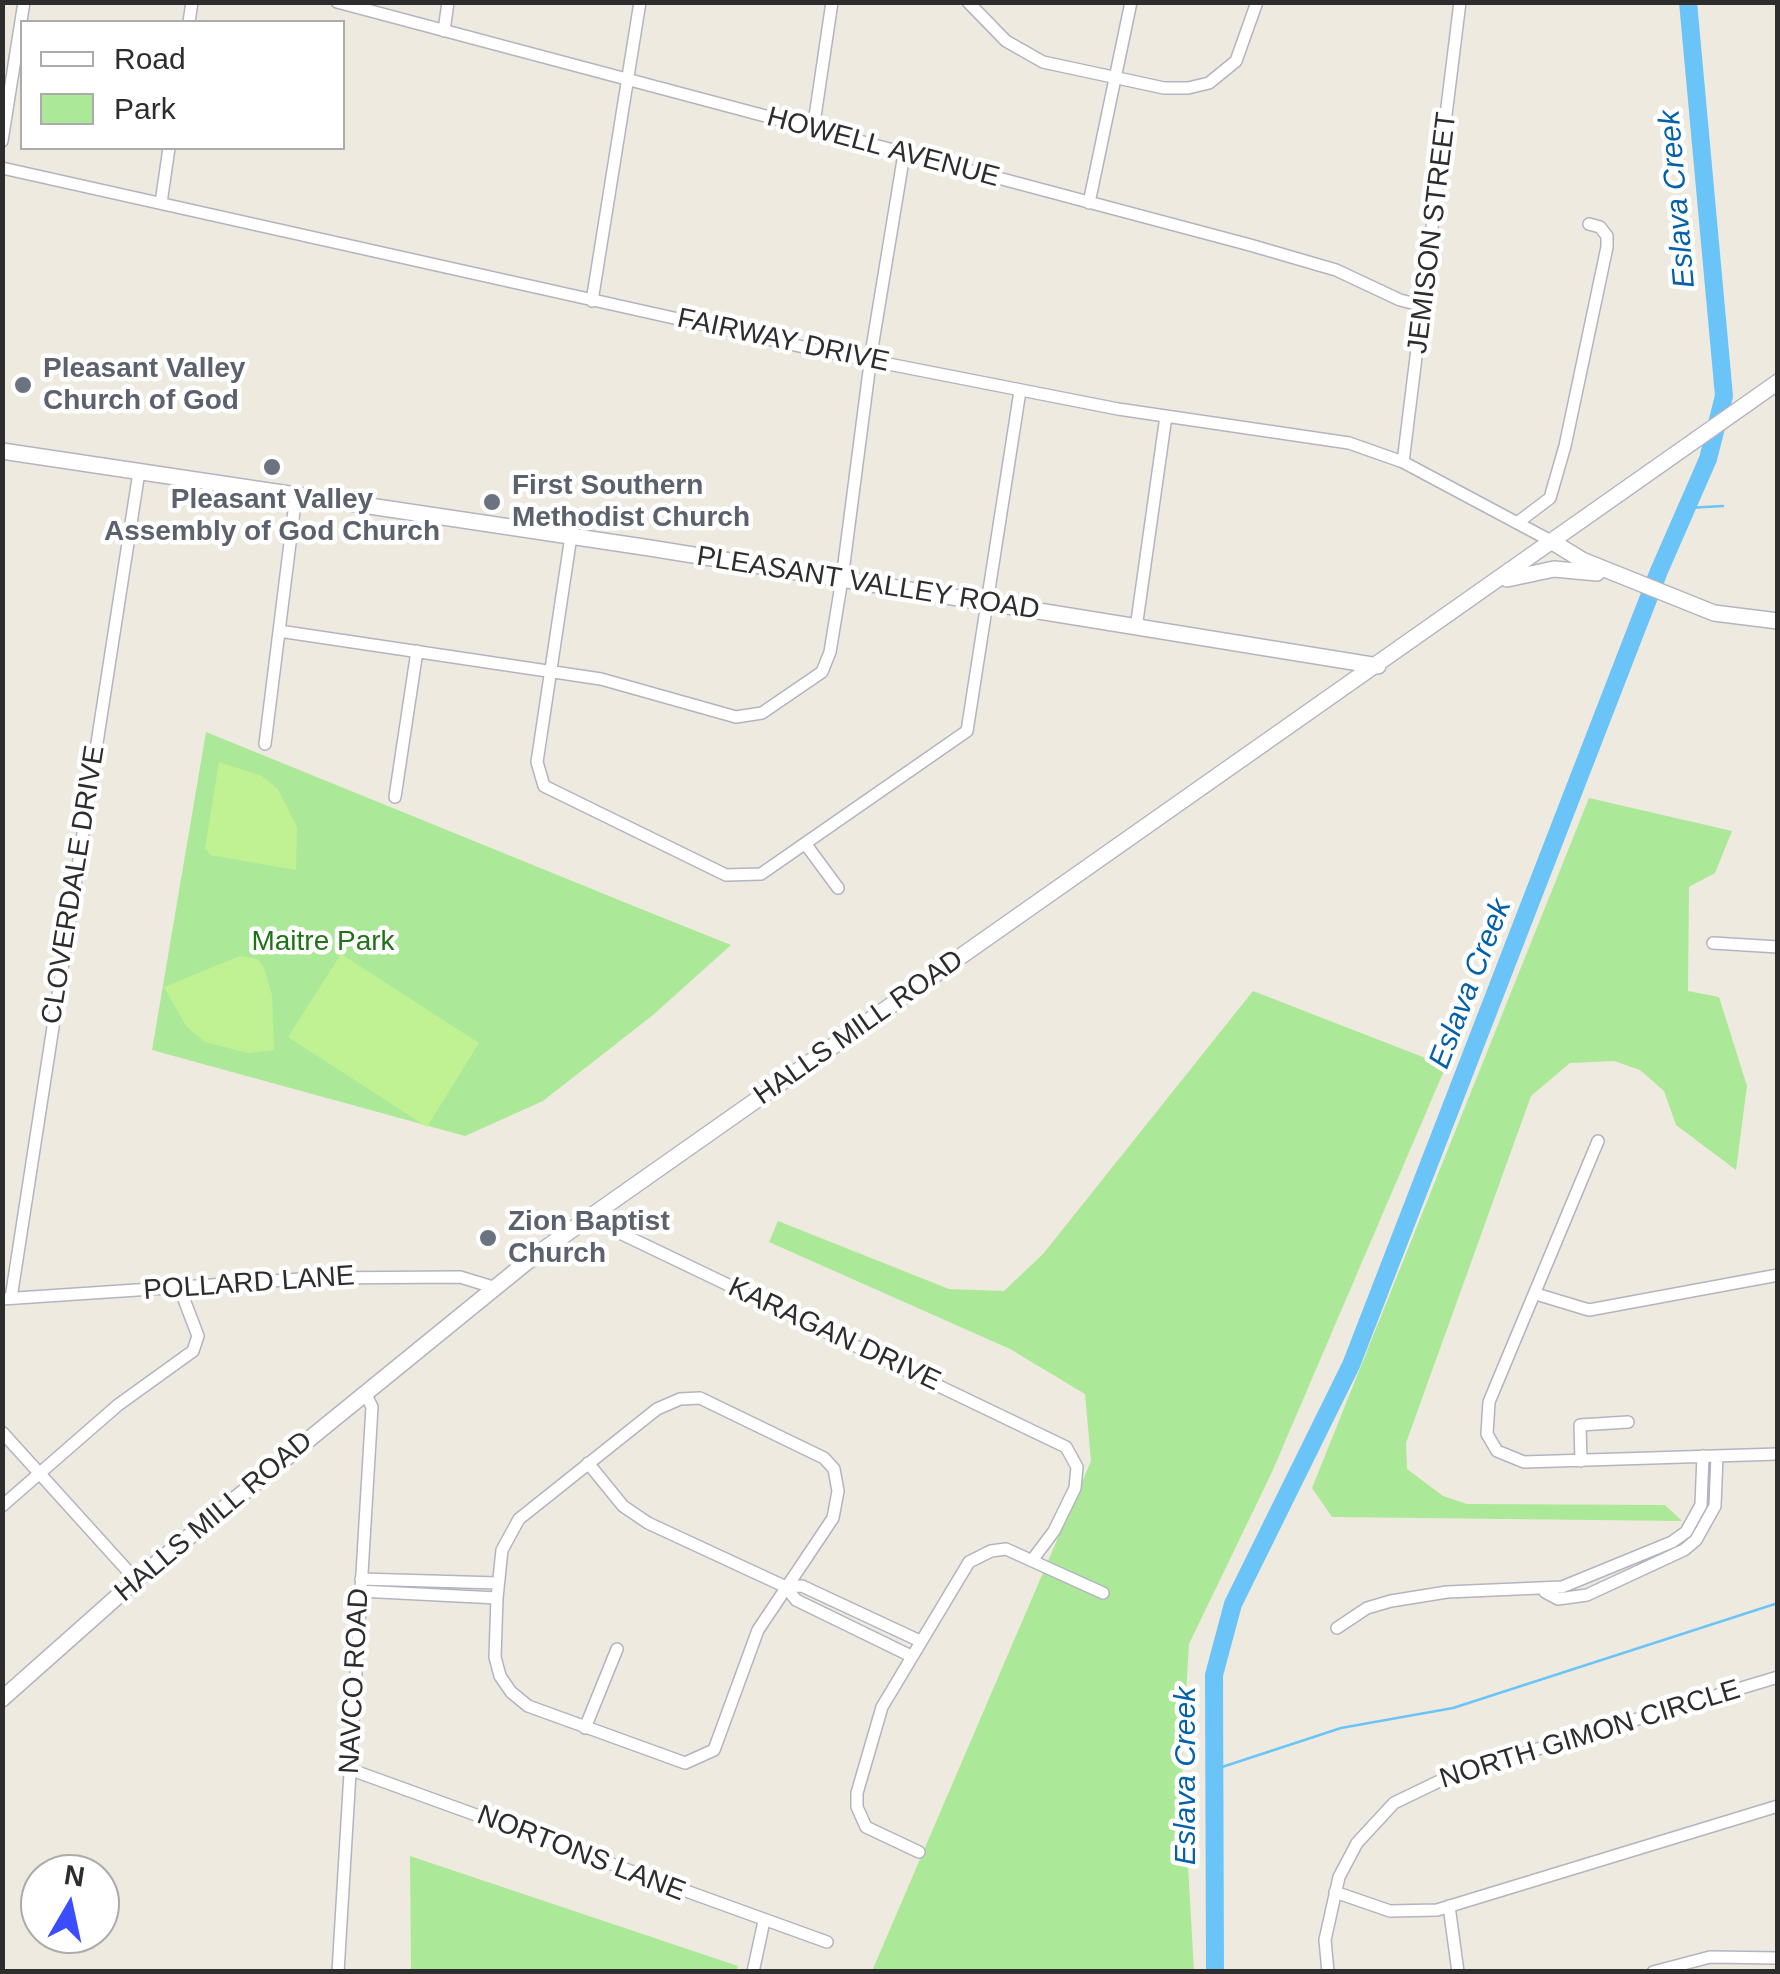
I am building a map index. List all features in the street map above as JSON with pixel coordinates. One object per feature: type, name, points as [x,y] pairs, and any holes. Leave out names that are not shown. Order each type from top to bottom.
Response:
[{"type":"street","name":"HOWELL AVENUE","points":[[337,2],[1336,270],[1400,300],[1424,306]]},
{"type":"street","points":[[444,31],[448,2]]},
{"type":"street","points":[[592,301],[640,2]]},
{"type":"street","points":[[813,130],[832,2]]},
{"type":"street","points":[[968,2],[1023,54],[1164,88],[1209,83],[1236,61],[1256,2]]},
{"type":"street","points":[[1089,203],[1132,2]]},
{"type":"street","name":"JEMISON STREET","points":[[1403,462],[1460,2]]},
{"type":"street","points":[[2,141],[20,27]]},
{"type":"street","points":[[161,203],[169,150]]},
{"type":"street","points":[[279,631],[601,679],[724,715],[748,717],[762,713],[822,672],[830,652],[842,579],[904,154]]},
{"type":"street","name":"FAIRWAY DRIVE","points":[[2,168],[592,301],[1020,391],[1349,443],[1403,462],[1551,541]]},
{"type":"street","points":[[1517,522],[1550,498],[1565,446],[1607,247],[1607,236],[1600,227],[1589,224]]},
{"type":"street","name":"HALLS MILL ROAD","points":[[2,1699],[136,1580],[493,1288],[1778,382]]},
{"type":"street","points":[[572,536],[538,776],[554,794],[726,875],[761,874],[808,846],[961,739],[970,722],[1020,391]]},
{"type":"street","points":[[1136,628],[1166,416]]},
{"type":"street","name":"PLEASANT VALLEY ROAD","points":[[2,452],[572,536],[1378,666]]},
{"type":"street","name":"CLOVERDALE DRIVE","points":[[7,1299],[139,472]]},
{"type":"street","points":[[265,744],[296,495]]},
{"type":"street","points":[[1551,541],[1582,560],[1714,612],[1778,621]]},
{"type":"street","points":[[1494,583],[1554,569],[1625,577]]},
{"type":"street","points":[[396,797],[417,652]]},
{"type":"street","points":[[808,846],[838,888]]},
{"type":"street","points":[[1713,942],[1778,947]]},
{"type":"street","points":[[1598,1142],[1489,1402],[1487,1434],[1506,1457],[1524,1462],[1778,1454]]},
{"type":"street","name":"KARAGAN DRIVE","points":[[592,1215],[622,1234],[1050,1436],[1074,1457],[1075,1488],[1062,1516],[1033,1559]]},
{"type":"street","name":"POLLARD LANE","points":[[7,1299],[316,1278],[424,1275],[479,1280],[493,1288]]},
{"type":"street","points":[[1536,1294],[1589,1310],[1624,1307],[1722,1282],[1778,1275]]},
{"type":"street","points":[[2,1506],[118,1405],[193,1351],[198,1336],[180,1290]]},
{"type":"street","name":"NAVCO ROAD","points":[[338,1972],[372,1407],[364,1393]]},
{"type":"street","points":[[700,1398],[795,1441],[824,1458],[834,1469],[837,1498],[833,1518],[758,1630],[714,1750],[684,1762],[528,1706],[504,1685],[495,1656],[502,1550],[513,1527],[588,1463],[668,1404],[700,1398]]},
{"type":"street","points":[[1581,1461],[1580,1425],[1628,1422]]},
{"type":"street","points":[[2,1432],[136,1580]]},
{"type":"street","points":[[1338,1628],[1367,1608],[1392,1602],[1447,1592],[1544,1592],[1588,1580],[1686,1532],[1701,1505],[1703,1456]]},
{"type":"street","points":[[1544,1592],[1558,1600],[1586,1596],[1684,1550],[1696,1540],[1715,1506],[1717,1456]]},
{"type":"street","points":[[588,1463],[623,1506],[648,1523],[786,1588],[796,1600],[911,1656]]},
{"type":"street","points":[[919,1852],[878,1836],[860,1816],[856,1793],[872,1729],[969,1562],[991,1550],[1006,1550],[1103,1593]]},
{"type":"street","points":[[361,1585],[498,1583]]},
{"type":"street","points":[[361,1585],[497,1598]]},
{"type":"street","points":[[786,1588],[802,1586],[920,1641]]},
{"type":"street","points":[[843,1622],[850,1608]]},
{"type":"street","points":[[585,1728],[617,1649]]},
{"type":"street","name":"NORTH GIMON CIRCLE","points":[[1328,1972],[1324,1940],[1335,1892],[1357,1843],[1379,1816],[1422,1787],[1778,1677]]},
{"type":"street","name":"NORTONS LANE","points":[[350,1769],[827,1942]]},
{"type":"street","points":[[1335,1892],[1390,1910],[1449,1906],[1778,1806]]},
{"type":"street","points":[[1449,1906],[1458,1972]]},
{"type":"street","points":[[753,1972],[764,1921]]},
{"type":"street","points":[[1653,1972],[1710,1958],[1778,1958]]},
{"type":"green space","name":"Maitre Park","points":[[206,732],[731,945],[653,1015],[543,1101],[465,1136],[152,1050]]},
{"type":"green space","points":[[219,762],[262,776],[278,789],[297,827],[296,870],[210,855],[205,848]]},
{"type":"green space","points":[[1589,798],[1732,831],[1715,873],[1689,887],[1688,991],[1719,997],[1747,1086],[1736,1170],[1676,1125],[1664,1091],[1640,1070],[1614,1061],[1570,1063],[1531,1096],[1406,1443],[1407,1469],[1443,1496],[1467,1504],[1665,1505],[1682,1521],[1332,1517],[1312,1488]]},
{"type":"green space","points":[[341,954],[479,1043],[427,1127],[288,1037]]},
{"type":"green space","points":[[240,956],[258,959],[264,968],[272,995],[274,1050],[248,1053],[205,1042],[186,1026],[164,987]]},
{"type":"green space","points":[[1253,991],[1446,1066],[1272,1472],[1189,1644],[1182,1760],[1194,1971],[872,1971],[1091,1461],[1085,1394],[1010,1349],[769,1242],[778,1221],[949,1289],[1004,1291],[1043,1254]]},
{"type":"green space","points":[[410,1856],[738,1966],[736,1972],[411,1971]]},
{"type":"waterway","name":"Eslava Creek","points":[[1215,1972],[1214,1675],[1233,1604],[1351,1365],[1659,571],[1708,459],[1724,396],[1688,2]]},
{"type":"waterway","points":[[1687,508],[1723,506]]},
{"type":"waterway","points":[[1216,1769],[1341,1728],[1453,1708],[1778,1603]]},
{"type":"place","name":"Pleasant Valley Church of God","points":[[23,385]]},
{"type":"place","name":"Pleasant Valley Assembly of God Church","points":[[272,467]]},
{"type":"place","name":"First Southern Methodist Church","points":[[492,502]]},
{"type":"place","name":"Zion Baptist Church","points":[[488,1238]]}]
